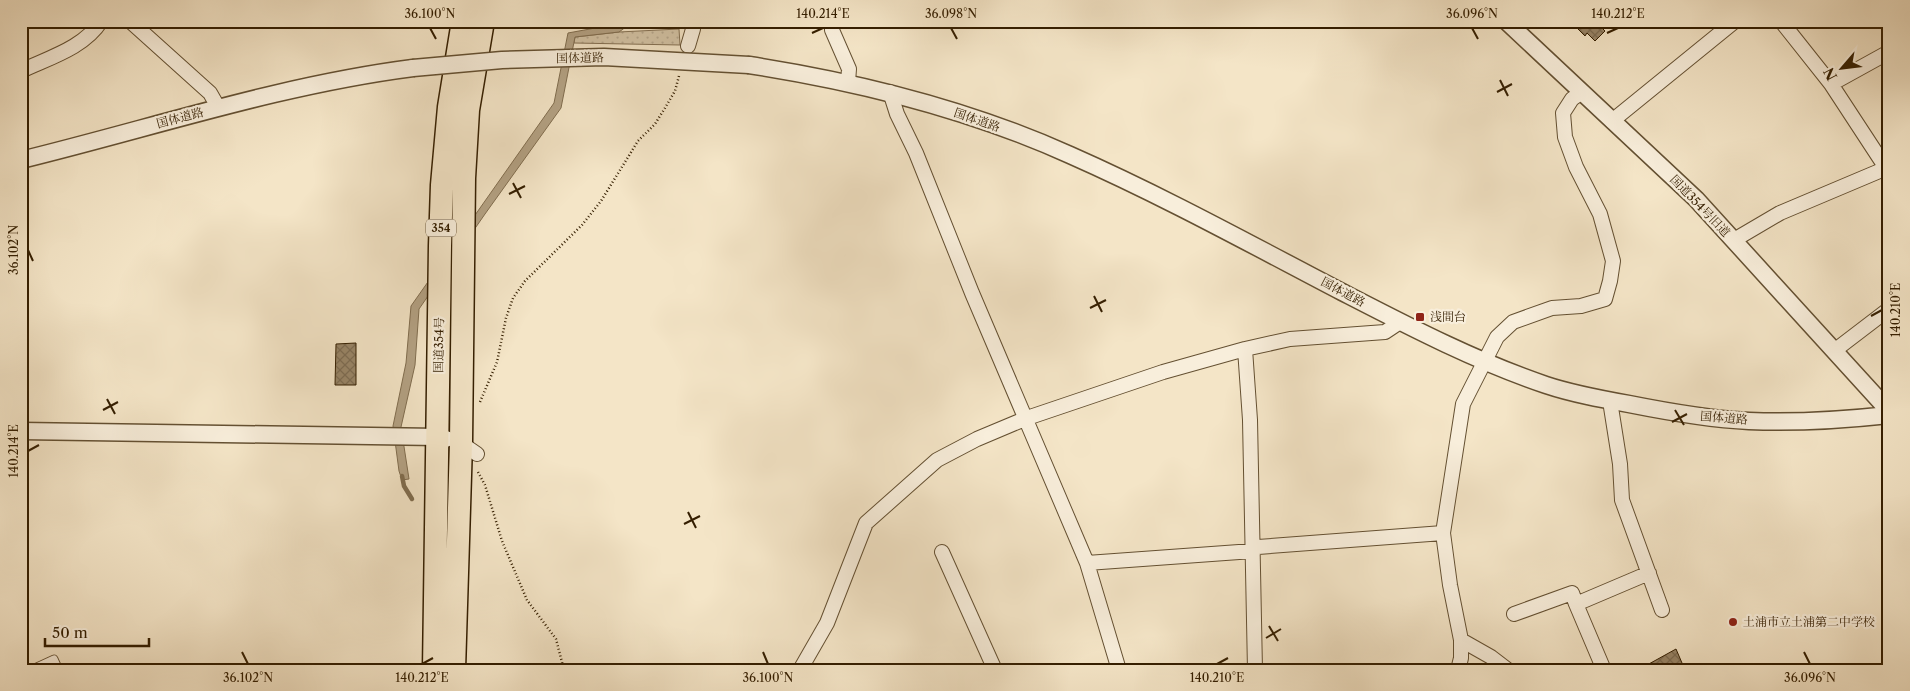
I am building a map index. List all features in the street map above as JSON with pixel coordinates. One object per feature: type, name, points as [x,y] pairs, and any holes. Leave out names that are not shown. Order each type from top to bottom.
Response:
[{"type":"highway","name":"国道354号","points":[[434,670],[442,185],[449,107],[463,21]]},
{"type":"highway","name":"国道354号","points":[[454,670],[469,448],[464,178],[468,110],[482,21]]},
{"type":"street","points":[[21,71],[78,44],[90,35],[101,21]]},
{"type":"street","points":[[130,21],[210,93],[218,107]]},
{"type":"street","points":[[688,46],[693,21]]},
{"type":"street","points":[[833,21],[832,30],[849,70],[848,82]]},
{"type":"street","points":[[1612,120],[1735,21]]},
{"type":"street","points":[[1734,240],[1780,212],[1888,168],[1832,84],[1781,21]]},
{"type":"street","name":"国道354号旧道","points":[[1513,23],[1582,92],[1696,199],[1887,408]]},
{"type":"street","points":[[1832,84],[1889,52]]},
{"type":"street","name":"国体道路","points":[[21,160],[218,107],[360,75],[413,68],[502,60],[604,57],[750,64],[848,82],[890,92],[986,122],[1067,153],[1126,180],[1400,322],[1484,361],[1547,385],[1610,401],[1681,414],[1752,421],[1842,419],[1887,408]]},
{"type":"street","points":[[890,92],[897,114],[916,154],[972,293],[1027,418],[1087,563],[1119,670]]},
{"type":"street","points":[[1458,670],[1461,658],[1461,640],[1450,585],[1443,533],[1462,404],[1497,337],[1513,322],[1552,308],[1581,306],[1605,299],[1610,281],[1613,261],[1600,214],[1576,167],[1565,137],[1562,113],[1572,99],[1582,92]]},
{"type":"street","points":[[1834,351],[1889,309]]},
{"type":"street","points":[[800,670],[827,623],[866,523],[937,460],[977,439],[1027,418],[1163,372],[1245,349],[1290,339],[1385,332],[1400,322]]},
{"type":"street","points":[[1245,349],[1250,420],[1255,670]]},
{"type":"street","points":[[1610,401],[1620,464],[1622,500],[1662,610]]},
{"type":"street","points":[[21,431],[438,437],[469,448]]},
{"type":"street","points":[[1087,563],[1253,550],[1258,547],[1443,533]]},
{"type":"street","points":[[942,552],[995,670]]},
{"type":"street","points":[[1576,604],[1649,573]]},
{"type":"street","points":[[1514,614],[1572,593],[1604,670]]},
{"type":"street","points":[[1461,640],[1491,657],[1508,670]]},
{"type":"lane","points":[[30,670],[54,659],[59,670]]},
{"type":"path","points":[[479,403],[498,362],[506,318],[513,298],[525,282],[582,225],[601,201],[638,141],[655,124],[665,108],[674,91],[680,73]]},
{"type":"path","points":[[469,448],[485,485],[502,541],[527,600],[556,639],[564,670]]},
{"type":"shaded area","points":[[622,21],[634,21],[619,32],[575,37],[561,108],[419,309],[415,365],[401,427],[409,479],[402,480],[393,426],[406,363],[411,306],[554,103],[568,33],[617,24]]},
{"type":"shaded area","points":[[679,29],[680,45],[574,43],[575,37],[619,32]]},
{"type":"building","points":[[1570,21],[1609,21],[1602,28],[1605,31],[1595,41],[1587,33],[1585,36]]},
{"type":"building","points":[[356,343],[356,385],[335,385],[336,344]]},
{"type":"building","points":[[1676,649],[1685,670],[1638,670]]},
{"type":"waterway","points":[[402,476],[404,486],[412,499]]},
{"type":"place","name":"浅間台","points":[[1420,317]]},
{"type":"place","name":"土浦市立土浦第二中学校","points":[[1733,622]]}]
